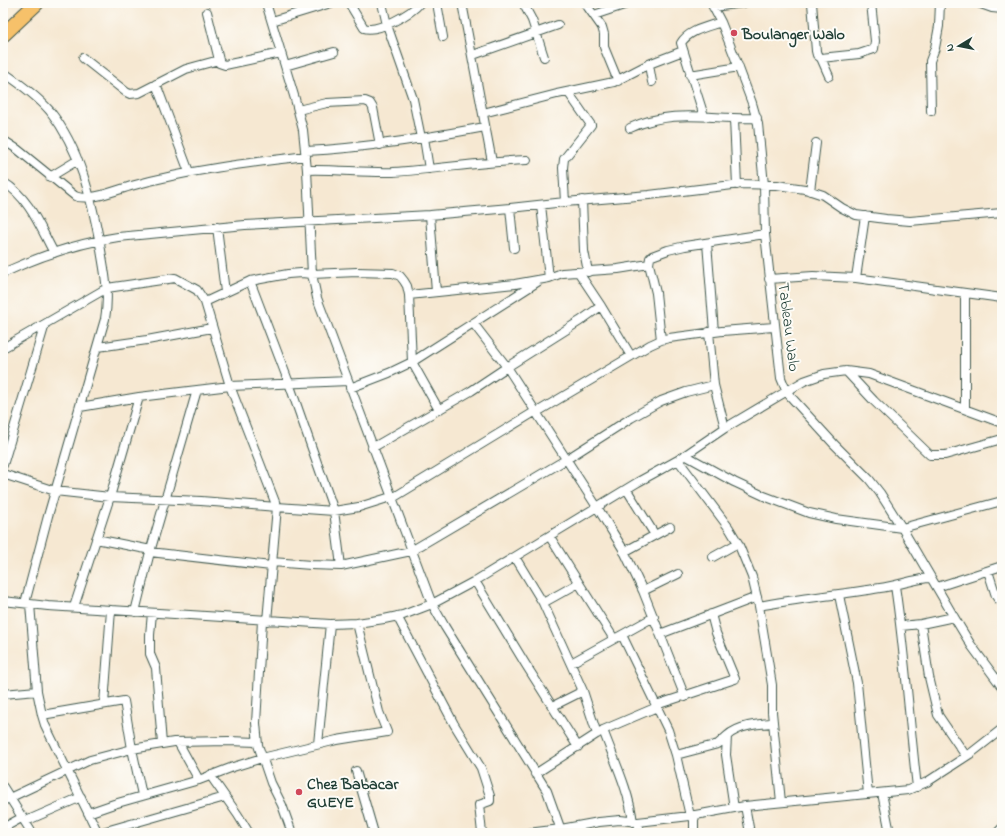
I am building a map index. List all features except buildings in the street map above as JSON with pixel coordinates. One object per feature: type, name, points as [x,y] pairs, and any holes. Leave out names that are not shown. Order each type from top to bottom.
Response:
[{"type":"highway","points":[[5,29],[37,3]]},
{"type":"street","points":[[266,3],[298,110],[306,154],[312,274],[317,298],[372,448],[432,604],[535,774],[547,791],[562,831]]},
{"type":"street","points":[[272,21],[331,3]]},
{"type":"street","points":[[349,3],[364,28],[369,29],[387,25],[416,8],[420,3]]},
{"type":"street","points":[[382,3],[387,25],[413,99],[429,169]]},
{"type":"street","points":[[436,3],[443,38]]},
{"type":"street","points":[[462,3],[492,162]]},
{"type":"street","points":[[523,3],[537,33],[544,58]]},
{"type":"street","points":[[585,3],[602,27],[604,34],[604,47],[618,81]]},
{"type":"street","points":[[594,15],[630,3]]},
{"type":"street","points":[[712,5],[744,3]]},
{"type":"street","points":[[812,3],[816,51],[817,55],[821,58],[829,76]]},
{"type":"street","points":[[821,58],[859,54],[876,46],[871,3]]},
{"type":"street","points":[[931,111],[930,61],[935,48],[940,26],[940,3]]},
{"type":"street","points":[[978,3],[992,8],[1000,7]]},
{"type":"street","name":"Tableau Walo","points":[[712,5],[721,22],[739,67],[757,118],[761,142],[765,234],[774,327],[781,378],[786,390],[834,444],[869,479],[902,528],[971,645],[1002,687]]},
{"type":"street","points":[[207,12],[219,63],[222,65],[281,53]]},
{"type":"street","points":[[704,116],[681,43],[684,38],[698,30],[721,22]]},
{"type":"street","points":[[473,55],[558,25]]},
{"type":"street","points":[[483,112],[618,81],[649,65],[683,51]]},
{"type":"street","points":[[285,66],[334,52]]},
{"type":"street","points":[[83,58],[130,94],[139,93],[193,66],[219,60]]},
{"type":"street","points":[[649,65],[652,82]]},
{"type":"street","points":[[690,75],[739,67]]},
{"type":"street","points":[[3,72],[18,82],[49,111],[62,127],[78,160],[90,196],[107,288],[106,312],[98,347],[56,491],[27,603],[37,691],[45,725],[99,833],[225,797]]},
{"type":"street","points":[[156,84],[189,172]]},
{"type":"street","points":[[565,202],[564,160],[593,123],[568,92]]},
{"type":"street","points":[[298,110],[327,103],[365,101],[370,103],[373,108],[380,145]]},
{"type":"street","points":[[630,128],[641,123],[666,117],[704,116],[734,119],[757,118]]},
{"type":"street","points":[[734,119],[737,185]]},
{"type":"street","points":[[3,140],[77,197],[117,191],[130,186],[189,172],[324,151],[380,145],[485,127]]},
{"type":"street","points":[[810,191],[816,143]]},
{"type":"street","points":[[50,177],[78,160]]},
{"type":"street","points":[[307,170],[326,169],[382,172],[527,160]]},
{"type":"street","points":[[3,182],[22,196],[32,210],[54,253]]},
{"type":"street","points":[[3,273],[54,253],[99,240],[216,227],[310,220],[430,215],[737,185],[777,185],[810,191],[823,195],[850,212],[865,216],[910,221],[1002,213]]},
{"type":"street","points":[[582,200],[584,251],[588,272]]},
{"type":"street","points":[[541,205],[549,278]]},
{"type":"street","points":[[510,208],[514,248]]},
{"type":"street","points":[[430,215],[436,292]]},
{"type":"street","points":[[856,278],[865,216]]},
{"type":"street","points":[[216,227],[225,292]]},
{"type":"street","points":[[661,340],[656,293],[649,264],[650,258],[655,254],[685,246],[707,244],[765,234]]},
{"type":"street","points":[[707,244],[714,385],[725,428]]},
{"type":"street","points":[[409,295],[539,281],[562,273],[579,273],[649,264]]},
{"type":"street","points":[[205,302],[250,281],[288,274],[357,272],[393,273],[400,276],[407,286],[409,295],[412,362],[439,410]]},
{"type":"street","points":[[579,273],[631,356]]},
{"type":"street","points":[[770,279],[813,276],[856,278],[1002,298]]},
{"type":"street","points":[[3,348],[107,288],[175,278],[197,290],[205,302],[230,386],[277,507],[272,564],[264,621],[256,723],[257,742],[262,758],[292,833]]},
{"type":"street","points":[[250,281],[289,383],[334,511],[341,566]]},
{"type":"street","points":[[80,407],[139,397],[230,386],[289,383],[349,385],[389,373],[412,362],[539,281]]},
{"type":"street","points":[[965,293],[966,409]]},
{"type":"street","points":[[372,448],[471,392],[507,366],[580,321],[601,306]]},
{"type":"street","points":[[473,323],[507,366],[567,459],[624,552],[654,617],[684,697]]},
{"type":"street","points":[[3,465],[45,324]]},
{"type":"street","points":[[3,474],[56,491],[110,497],[201,501],[334,511],[359,507],[391,498],[536,411],[661,340],[712,332],[774,327]]},
{"type":"street","points":[[98,347],[212,328]]},
{"type":"street","points":[[846,370],[874,401],[930,455],[946,455],[1002,439]]},
{"type":"street","points":[[3,601],[48,606],[264,621],[330,624],[357,623],[397,616],[432,604],[475,581],[682,457],[786,390],[814,377],[846,370],[869,374],[1002,423]]},
{"type":"street","points":[[96,539],[150,551],[272,564],[311,566],[341,566],[411,551],[567,459],[631,418],[661,401],[686,392],[714,385]]},
{"type":"street","points":[[135,612],[150,551],[198,390]]},
{"type":"street","points":[[74,607],[110,497],[139,397]]},
{"type":"street","points":[[682,457],[786,505],[821,516],[902,528],[1002,501]]},
{"type":"street","points":[[682,457],[738,543],[758,597],[772,685],[772,710],[781,802]]},
{"type":"street","points":[[627,490],[655,535]]},
{"type":"street","points":[[624,552],[670,527]]},
{"type":"street","points":[[550,537],[614,639]]},
{"type":"street","points":[[713,557],[738,543]]},
{"type":"street","points":[[515,557],[543,603],[571,663],[619,773],[640,833]]},
{"type":"street","points":[[937,587],[1002,566]]},
{"type":"street","points":[[988,571],[996,596],[1002,601]]},
{"type":"street","points":[[643,591],[678,574]]},
{"type":"street","points":[[759,606],[784,601],[839,595],[895,586],[925,578],[931,578]]},
{"type":"street","points":[[475,581],[578,747]]},
{"type":"street","points":[[543,603],[579,584]]},
{"type":"street","points":[[895,586],[901,626],[910,731],[917,787]]},
{"type":"street","points":[[839,595],[856,683],[868,794]]},
{"type":"street","points":[[660,634],[758,597]]},
{"type":"street","points":[[104,704],[111,610]]},
{"type":"street","points":[[152,613],[150,654],[156,668],[162,744]]},
{"type":"street","points":[[535,774],[600,732],[657,706],[735,679],[716,633],[710,614]]},
{"type":"street","points":[[397,616],[454,724],[481,768],[490,796],[490,801],[479,805],[482,833]]},
{"type":"street","points":[[571,663],[654,617]]},
{"type":"street","points":[[901,626],[921,624],[954,617]]},
{"type":"street","points":[[88,813],[142,795],[199,780],[262,758],[286,754],[318,744],[387,732],[379,712],[367,669],[357,623]]},
{"type":"street","points":[[318,744],[330,624]]},
{"type":"street","points":[[921,624],[929,677],[938,715],[966,756]]},
{"type":"street","points":[[622,635],[668,730],[692,815],[694,833]]},
{"type":"street","points":[[3,694],[37,691]]},
{"type":"street","points":[[553,706],[583,691]]},
{"type":"street","points":[[42,715],[124,702],[142,795]]},
{"type":"street","points":[[676,755],[718,744],[731,733],[744,727],[773,723]]},
{"type":"street","points":[[528,833],[562,831],[599,822],[620,820],[636,822],[692,815],[745,806],[897,792],[917,787],[927,782],[966,756],[1002,729]]},
{"type":"street","points":[[727,736],[726,755],[734,808]]},
{"type":"street","points":[[6,799],[90,760],[132,749],[178,742],[257,742]]},
{"type":"street","points":[[178,742],[199,780]]},
{"type":"street","points":[[356,771],[374,833]]},
{"type":"street","points":[[210,775],[249,833]]},
{"type":"street","points":[[3,787],[6,799],[24,819],[32,833]]},
{"type":"street","points":[[882,793],[890,833]]},
{"type":"street","points":[[3,828],[81,797]]},
{"type":"street","points":[[745,806],[750,833]]},
{"type":"street","points":[[996,833],[1002,828]]},
{"type":"place","name":"Boulanger Walo","points":[[734,33]]},
{"type":"place","name":"Chez Babacar GUEYE","points":[[299,792]]}]
